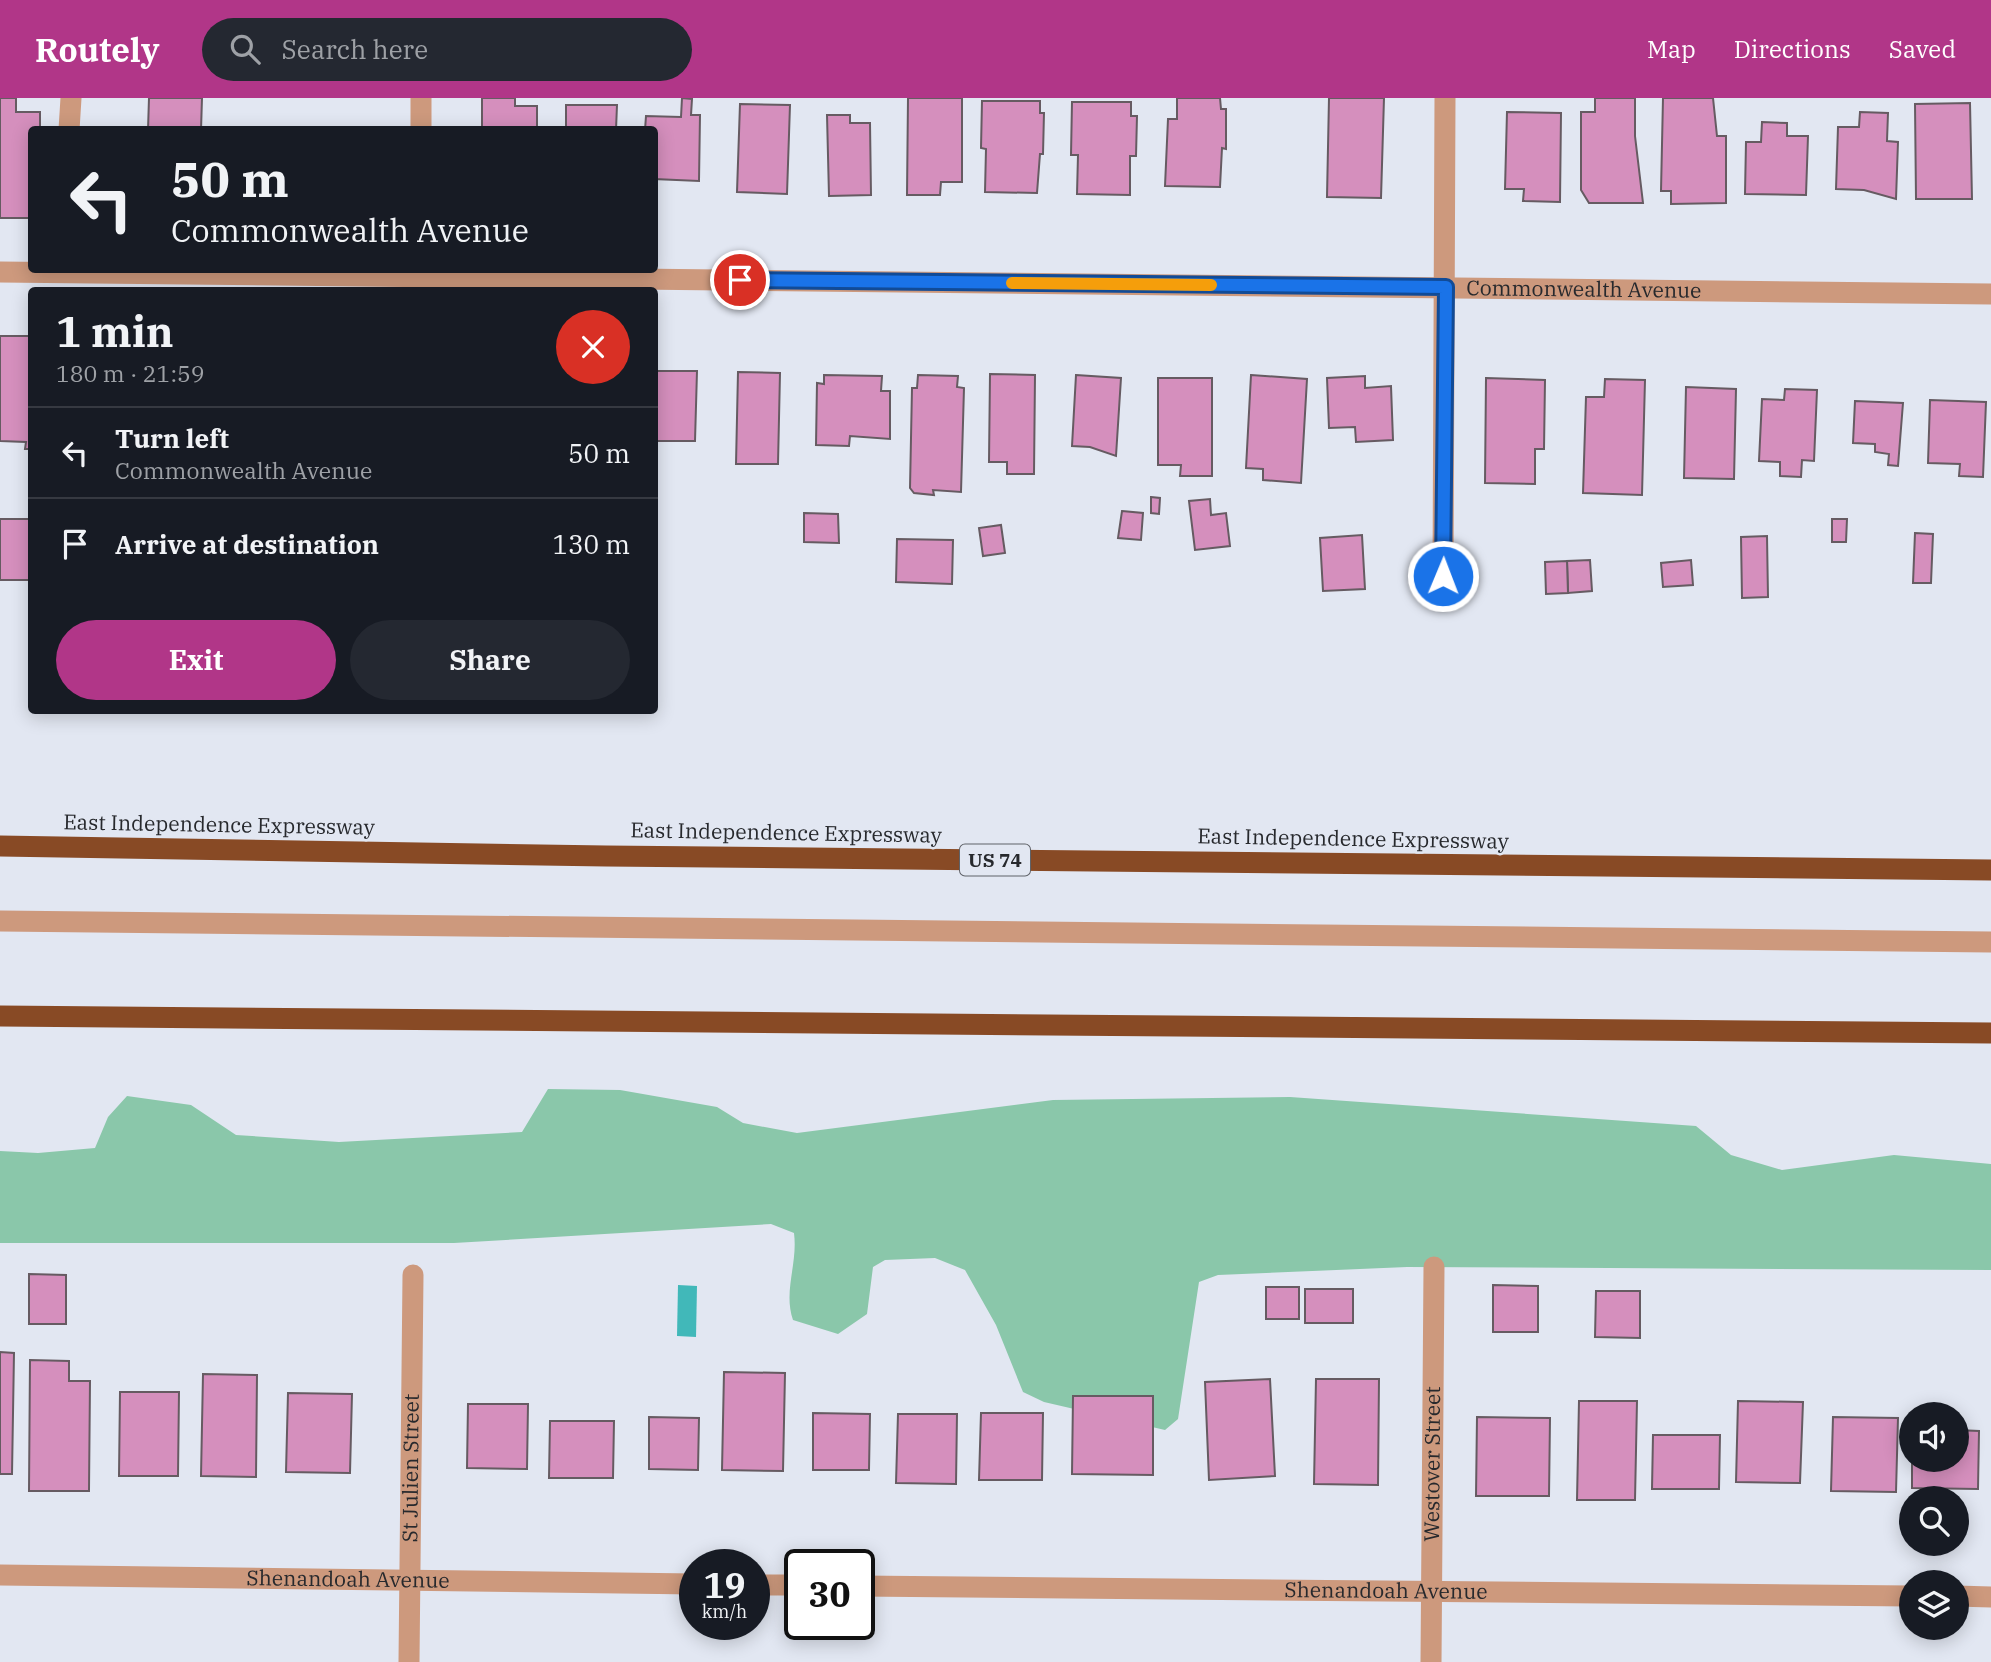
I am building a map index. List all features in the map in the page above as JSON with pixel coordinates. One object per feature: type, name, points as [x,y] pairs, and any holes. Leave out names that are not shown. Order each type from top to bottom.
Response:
[{"type":"highway","name":"East Independence Expressway","points":[[0,846],[620,856],[1991,870]]},
{"type":"highway","points":[[0,1016],[1991,1033]]},
{"type":"street","points":[[69,126],[71,98]]},
{"type":"street","points":[[421,98],[421,126]]},
{"type":"street","points":[[1443,576],[1445,98]]},
{"type":"street","name":"Commonwealth Avenue","points":[[0,272],[28,272]]},
{"type":"street","name":"Commonwealth Avenue","points":[[159,273],[419,279],[1991,294]]},
{"type":"street","points":[[0,921],[1991,942]]},
{"type":"street","name":"Westover Street","points":[[1431,1662],[1434,1267]]},
{"type":"street","name":"St Julien Street","points":[[409,1662],[413,1275]]},
{"type":"street","name":"Shenandoah Avenue","points":[[0,1575],[679,1584]]},
{"type":"street","name":"Shenandoah Avenue","points":[[875,1586],[1899,1596]]},
{"type":"street","points":[[1969,1596],[1991,1597]]},
{"type":"green space","points":[[548,1089],[620,1090],[717,1107],[743,1123],[797,1133],[1053,1100],[1290,1097],[1696,1126],[1731,1155],[1782,1170],[1894,1155],[1991,1164],[1991,1270],[1407,1267],[1218,1275],[1199,1282],[1178,1419],[1165,1430],[1044,1402],[1023,1392],[996,1325],[965,1270],[935,1258],[885,1260],[873,1267],[867,1314],[838,1334],[793,1320],[790,1288],[794,1233],[771,1224],[454,1243],[0,1243],[0,1151],[38,1153],[95,1148],[108,1117],[127,1096],[191,1105],[236,1135],[339,1142],[522,1132]]},
{"type":"water","points":[[678,1285],[697,1286],[696,1337],[677,1336]]},
{"type":"building","points":[[0,98],[16,98],[16,112],[40,112],[40,126],[28,126],[28,218],[0,218]]},
{"type":"building","points":[[149,98],[202,98],[201,126],[148,126]]},
{"type":"building","points":[[482,98],[515,98],[515,106],[537,106],[537,126],[482,126]]},
{"type":"building","points":[[682,98],[692,99],[691,115],[700,115],[699,181],[658,179],[658,126],[645,126],[646,116],[681,117]]},
{"type":"building","points":[[908,98],[962,98],[962,182],[941,182],[940,195],[907,195]]},
{"type":"building","points":[[1177,98],[1220,98],[1221,109],[1226,109],[1226,149],[1222,148],[1220,187],[1165,186],[1168,119],[1177,119]]},
{"type":"building","points":[[1329,98],[1384,98],[1381,198],[1327,197]]},
{"type":"building","points":[[1595,98],[1635,98],[1635,136],[1643,203],[1589,203],[1581,190],[1581,112],[1595,112]]},
{"type":"building","points":[[1663,98],[1713,98],[1717,136],[1726,136],[1726,203],[1671,204],[1671,191],[1661,191]]},
{"type":"building","points":[[982,101],[1040,101],[1040,113],[1044,113],[1043,154],[1040,154],[1037,193],[985,192],[986,149],[981,148]]},
{"type":"building","points":[[1072,102],[1131,102],[1131,116],[1137,116],[1136,156],[1130,156],[1130,195],[1077,194],[1078,155],[1071,155]]},
{"type":"building","points":[[1970,103],[1972,199],[1916,199],[1915,104]]},
{"type":"building","points":[[740,104],[790,105],[787,194],[737,192]]},
{"type":"building","points":[[566,105],[617,105],[616,126],[566,126]]},
{"type":"building","points":[[1507,112],[1561,113],[1560,202],[1523,201],[1524,189],[1505,189]]},
{"type":"building","points":[[1860,112],[1888,113],[1887,141],[1898,142],[1896,199],[1864,190],[1836,189],[1838,127],[1859,127]]},
{"type":"building","points":[[827,115],[850,115],[850,123],[870,123],[871,195],[829,196]]},
{"type":"building","points":[[1762,122],[1787,123],[1787,136],[1808,136],[1806,195],[1745,194],[1746,142],[1761,142]]},
{"type":"building","points":[[0,336],[28,336],[28,449],[25,449],[26,442],[0,441]]},
{"type":"building","points":[[658,371],[697,371],[695,441],[658,441]]},
{"type":"building","points":[[738,372],[780,373],[778,464],[736,464]]},
{"type":"building","points":[[990,374],[1035,375],[1034,474],[1007,474],[1007,462],[989,462]]},
{"type":"building","points":[[824,375],[882,376],[881,391],[890,391],[890,439],[850,436],[849,446],[816,445],[817,383],[824,384]]},
{"type":"building","points":[[918,375],[958,376],[957,387],[964,388],[961,492],[933,490],[934,495],[914,493],[910,488],[912,388],[917,388]]},
{"type":"building","points":[[1076,375],[1121,378],[1116,456],[1090,447],[1072,446]]},
{"type":"building","points":[[1251,375],[1307,379],[1301,483],[1263,480],[1263,469],[1246,468]]},
{"type":"building","points":[[1365,376],[1365,388],[1391,386],[1393,440],[1356,442],[1355,427],[1329,428],[1327,378]]},
{"type":"building","points":[[1158,378],[1212,378],[1212,476],[1180,476],[1181,465],[1158,465]]},
{"type":"building","points":[[1486,378],[1545,380],[1544,449],[1535,449],[1535,484],[1485,483]]},
{"type":"building","points":[[1605,379],[1645,380],[1642,495],[1583,493],[1586,397],[1604,397]]},
{"type":"building","points":[[1686,387],[1736,389],[1734,479],[1684,478]]},
{"type":"building","points":[[1785,389],[1817,390],[1814,461],[1802,460],[1801,477],[1780,476],[1780,462],[1759,461],[1762,399],[1784,400]]},
{"type":"building","points":[[1930,400],[1986,402],[1983,477],[1959,476],[1960,464],[1928,463]]},
{"type":"building","points":[[1855,401],[1903,403],[1898,466],[1888,465],[1889,454],[1875,452],[1875,444],[1853,443]]},
{"type":"building","points":[[1151,497],[1160,498],[1159,514],[1151,513]]},
{"type":"building","points":[[1210,499],[1211,515],[1226,513],[1230,546],[1195,550],[1189,501]]},
{"type":"building","points":[[1122,511],[1143,513],[1141,540],[1118,538]]},
{"type":"building","points":[[804,513],[838,514],[839,543],[804,542]]},
{"type":"building","points":[[0,519],[28,519],[28,580],[0,580]]},
{"type":"building","points":[[1832,519],[1847,519],[1846,542],[1832,542]]},
{"type":"building","points":[[1001,525],[1005,553],[983,556],[979,528]]},
{"type":"building","points":[[1915,533],[1933,534],[1931,583],[1913,583]]},
{"type":"building","points":[[1362,535],[1365,589],[1323,591],[1320,538]]},
{"type":"building","points":[[1767,536],[1768,597],[1742,598],[1741,537]]},
{"type":"building","points":[[897,539],[953,540],[952,584],[896,582]]},
{"type":"building","points":[[1590,560],[1592,591],[1568,593],[1567,561]]},
{"type":"building","points":[[1691,560],[1693,585],[1663,587],[1661,563]]},
{"type":"building","points":[[1567,561],[1568,593],[1546,594],[1545,562]]},
{"type":"building","points":[[29,1274],[66,1275],[66,1324],[29,1324]]},
{"type":"building","points":[[1493,1285],[1538,1286],[1538,1332],[1493,1332]]},
{"type":"building","points":[[1266,1287],[1299,1287],[1299,1319],[1266,1319]]},
{"type":"building","points":[[1305,1289],[1353,1289],[1353,1323],[1305,1323]]},
{"type":"building","points":[[1596,1291],[1640,1291],[1640,1338],[1595,1337]]},
{"type":"building","points":[[0,1352],[14,1353],[12,1474],[0,1474]]},
{"type":"building","points":[[30,1360],[69,1361],[69,1381],[90,1381],[89,1491],[29,1491]]},
{"type":"building","points":[[724,1372],[785,1373],[783,1471],[722,1470]]},
{"type":"building","points":[[203,1374],[257,1375],[256,1477],[201,1476]]},
{"type":"building","points":[[1270,1379],[1275,1476],[1209,1480],[1205,1382]]},
{"type":"building","points":[[1316,1379],[1379,1379],[1378,1485],[1314,1484]]},
{"type":"building","points":[[120,1392],[179,1392],[178,1476],[119,1476]]},
{"type":"building","points":[[288,1393],[352,1394],[350,1473],[286,1472]]},
{"type":"building","points":[[1073,1396],[1153,1396],[1153,1475],[1072,1474]]},
{"type":"building","points":[[1579,1401],[1637,1401],[1635,1500],[1577,1500]]},
{"type":"building","points":[[1738,1401],[1803,1402],[1800,1483],[1736,1482]]},
{"type":"building","points":[[468,1404],[528,1404],[527,1469],[467,1468]]},
{"type":"building","points":[[813,1413],[870,1414],[869,1470],[813,1470]]},
{"type":"building","points":[[981,1413],[1043,1413],[1042,1480],[979,1480]]},
{"type":"building","points":[[898,1414],[957,1414],[956,1484],[896,1483]]},
{"type":"building","points":[[649,1417],[699,1418],[698,1470],[649,1469]]},
{"type":"building","points":[[1477,1417],[1550,1418],[1549,1496],[1476,1496]]},
{"type":"building","points":[[1833,1417],[1898,1418],[1896,1492],[1831,1491]]},
{"type":"building","points":[[550,1421],[614,1421],[613,1478],[549,1478]]},
{"type":"building","points":[[1969,1431],[1979,1431],[1978,1489],[1969,1489],[1969,1486],[1912,1486],[1912,1472],[1969,1472]]},
{"type":"building","points":[[1653,1435],[1720,1435],[1719,1489],[1652,1489]]},
{"type":"slow traffic","points":[[1012,283],[1211,285]]},
{"type":"route","points":[[740,280],[1446,287],[1443,576]]}]
